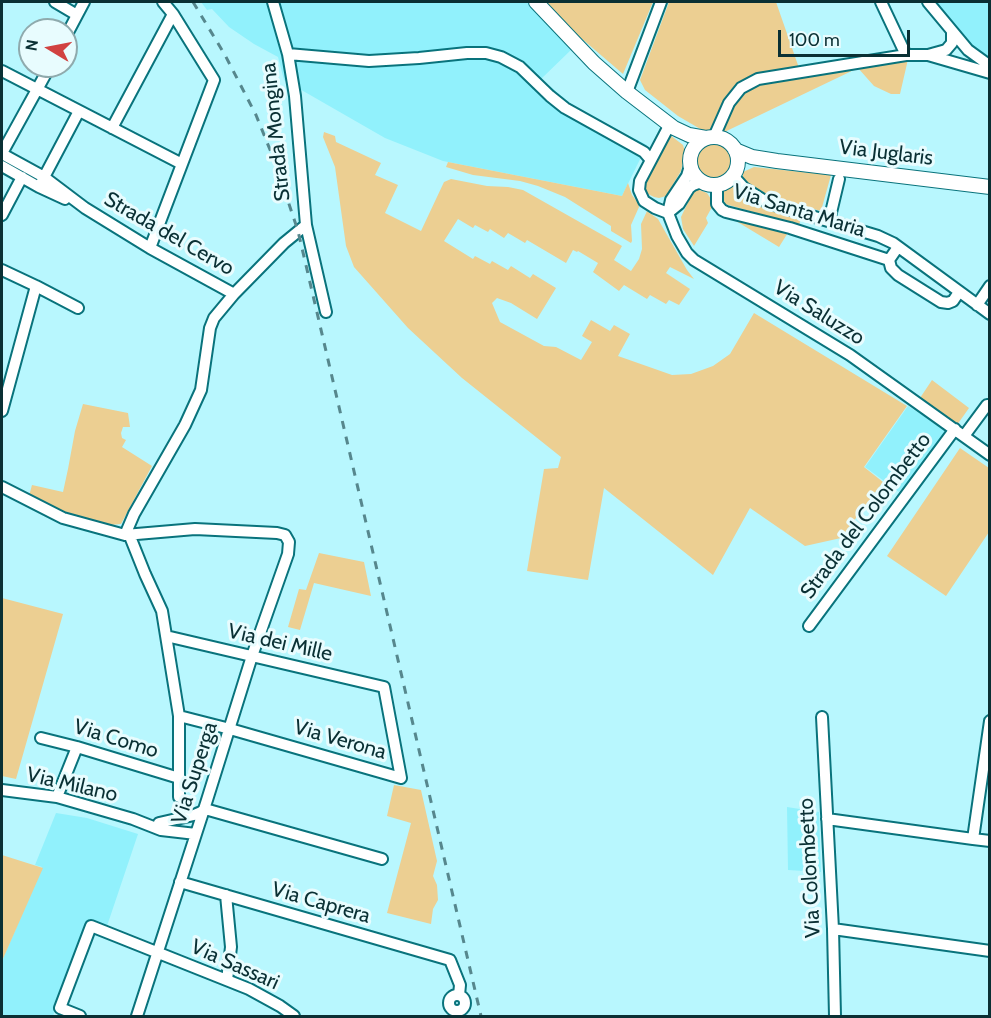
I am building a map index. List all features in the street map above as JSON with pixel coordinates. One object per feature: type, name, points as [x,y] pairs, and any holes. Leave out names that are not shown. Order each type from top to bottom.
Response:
[{"type":"street","points":[[55,2],[77,15]]},
{"type":"street","points":[[75,18],[84,2]]},
{"type":"street","points":[[150,248],[214,80],[173,14],[163,2]]},
{"type":"street","name":"Strada Mongina","points":[[273,2],[288,54],[295,96],[306,225],[326,312]]},
{"type":"street","points":[[536,2],[594,63],[627,92],[672,126],[689,135],[725,140],[730,144],[735,150],[738,163],[729,181],[717,185],[706,185],[701,182],[692,172],[691,159],[672,126]]},
{"type":"street","points":[[627,92],[661,2]]},
{"type":"street","points":[[881,2],[906,55]]},
{"type":"street","points":[[928,2],[968,50],[990,66]]},
{"type":"street","points":[[112,128],[173,14]]},
{"type":"street","points":[[668,213],[671,200],[687,176],[691,159],[700,141],[710,138],[729,103],[741,88],[758,79],[906,55],[928,55],[946,50],[952,43],[952,30]]},
{"type":"street","points":[[955,63],[962,63],[968,50]]},
{"type":"street","points":[[288,54],[369,61],[467,53],[486,53],[501,57],[520,67],[565,108],[644,153],[650,159]]},
{"type":"street","points":[[928,55],[990,73]]},
{"type":"street","points":[[2,71],[182,164]]},
{"type":"street","points":[[2,154],[44,78]]},
{"type":"street","points":[[41,182],[79,111]]},
{"type":"street","points":[[668,213],[644,201],[639,190],[640,181],[650,159],[672,126]]},
{"type":"street","name":"Via Juglaris","points":[[735,150],[752,157],[777,161],[990,187]]},
{"type":"street","name":"Strada del Cervo","points":[[2,154],[41,182],[150,248],[234,294]]},
{"type":"street","name":"Via Juglaris","points":[[734,173],[751,166],[777,161]]},
{"type":"street","name":"Strada del Cervo","points":[[2,166],[22,177],[41,182]]},
{"type":"street","name":"Via Santa Maria","points":[[734,173],[744,188],[768,203],[878,236],[898,247],[990,314]]},
{"type":"street","points":[[2,215],[22,177]]},
{"type":"street","points":[[820,237],[839,179]]},
{"type":"street","points":[[668,213],[679,204],[693,185],[701,182]]},
{"type":"street","name":"Via Santa Maria","points":[[717,185],[717,204],[722,210],[820,237],[889,260],[891,268],[898,275],[941,302],[953,301],[959,292]]},
{"type":"street","name":"Via Saluzzo","points":[[668,213],[677,236],[694,260],[850,355],[990,455]]},
{"type":"street","name":"Strada Mongina","points":[[127,535],[134,514],[185,425],[201,390],[210,328],[214,318],[284,243],[306,225]]},
{"type":"street","points":[[889,260],[898,247]]},
{"type":"street","points":[[2,270],[78,308]]},
{"type":"street","points":[[2,411],[36,286]]},
{"type":"street","points":[[977,305],[990,286]]},
{"type":"street","points":[[960,432],[987,405],[990,405]]},
{"type":"street","name":"Strada del Colombetto","points":[[809,626],[960,432]]},
{"type":"street","points":[[2,487],[63,518],[127,535],[162,611],[178,716],[179,797]]},
{"type":"street","name":"Via Superga","points":[[127,535],[195,529],[277,533],[285,535],[289,542],[288,554],[252,656],[137,1017]]},
{"type":"street","name":"Via dei Mille","points":[[166,636],[384,687]]},
{"type":"street","name":"Via Verona","points":[[178,716],[401,778],[384,687]]},
{"type":"street","name":"Via Colombetto","points":[[822,717],[837,1016]]},
{"type":"street","points":[[973,838],[985,786],[990,721]]},
{"type":"street","name":"Via Como","points":[[41,738],[179,778]]},
{"type":"street","points":[[57,797],[77,747]]},
{"type":"street","name":"Via Milano","points":[[2,790],[57,797],[133,819],[161,830],[174,832],[198,830]]},
{"type":"street","points":[[159,823],[195,815],[205,809],[382,859]]},
{"type":"street","name":"Via Milano","points":[[133,819],[198,830]]},
{"type":"street","points":[[827,819],[990,841]]},
{"type":"street","points":[[174,832],[186,840],[190,851]]},
{"type":"street","name":"Via Caprera","points":[[180,882],[450,960],[460,985],[459,995],[463,997],[465,1003],[460,1014]]},
{"type":"street","points":[[226,895],[231,947],[227,980]]},
{"type":"street","name":"Via Sassari","points":[[80,1017],[60,1008],[91,926],[249,989],[280,1006],[294,1017]]},
{"type":"street","points":[[832,929],[990,951]]},
{"type":"shaded area","points":[[201,2],[528,2],[572,49],[541,79],[570,103],[647,145],[622,196],[443,161],[385,138],[284,80],[278,57],[229,27],[212,9],[207,10]]},
{"type":"shaded area","points":[[539,2],[653,2],[623,74]]},
{"type":"shaded area","points":[[669,2],[776,2],[799,68],[909,55],[900,94],[891,94],[874,86],[858,68],[714,137],[678,116],[645,90],[640,80]]},
{"type":"shaded area","points":[[928,2],[989,2],[989,66]]},
{"type":"shaded area","points":[[324,132],[335,136],[336,142],[381,163],[375,175],[398,185],[385,213],[421,231],[444,182],[451,179],[487,186],[508,187],[523,190],[622,246],[614,260],[631,271],[642,249],[641,224],[647,211],[658,219],[694,279],[670,267],[666,273],[690,289],[679,305],[669,300],[666,304],[650,295],[647,299],[624,285],[619,291],[593,272],[598,263],[578,251],[573,250],[566,263],[527,240],[525,243],[508,233],[504,238],[490,229],[488,232],[475,225],[473,228],[458,219],[444,241],[473,259],[475,256],[490,264],[492,261],[508,270],[511,266],[530,278],[533,274],[556,288],[537,319],[511,303],[497,298],[492,303],[500,322],[544,346],[556,347],[581,360],[592,342],[582,336],[591,320],[610,331],[614,325],[630,334],[618,356],[672,375],[691,374],[713,366],[730,354],[754,313],[907,406],[864,467],[883,482],[841,538],[805,546],[750,508],[713,575],[604,488],[588,580],[527,571],[544,469],[558,468],[561,457],[462,378],[408,328],[354,267],[346,246],[335,167],[323,137]]},
{"type":"shaded area","points":[[670,135],[683,145],[685,152],[681,171],[666,196],[654,197],[645,189],[645,180],[666,136]]},
{"type":"shaded area","points":[[714,144],[726,149],[731,161],[726,173],[714,178],[702,173],[697,161],[702,149]]},
{"type":"shaded area","points":[[448,162],[622,196],[628,183],[639,207],[631,225],[632,241],[631,243],[611,231],[611,226],[565,197],[520,181],[473,175],[446,167]]},
{"type":"shaded area","points":[[754,167],[831,175],[821,211],[773,198],[743,180],[743,172]]},
{"type":"shaded area","points":[[734,186],[802,215],[799,225],[725,204],[724,191]]},
{"type":"shaded area","points":[[695,188],[707,193],[712,207],[706,218],[708,223],[694,246],[683,229],[681,217]]},
{"type":"shaded area","points":[[731,218],[789,231],[779,247]]},
{"type":"shaded area","points":[[932,380],[969,408],[957,425],[920,398]]},
{"type":"shaded area","points":[[83,404],[128,413],[130,427],[123,427],[122,438],[126,440],[122,447],[152,466],[121,524],[110,525],[68,515],[29,496],[32,485],[63,492],[75,431]]},
{"type":"shaded area","points":[[908,406],[949,432],[899,492],[865,467]]},
{"type":"shaded area","points":[[960,448],[989,468],[989,532],[946,596],[887,556]]},
{"type":"shaded area","points":[[319,553],[364,562],[371,596],[314,583],[300,630],[288,627],[299,589],[306,590]]},
{"type":"shaded area","points":[[2,598],[63,614],[16,779],[2,776]]},
{"type":"shaded area","points":[[394,785],[421,790],[437,861],[433,876],[437,885],[438,900],[433,909],[431,924],[387,913],[411,823],[387,816]]},
{"type":"shaded area","points":[[787,807],[819,812],[821,872],[788,870]]},
{"type":"shaded area","points":[[56,813],[87,818],[138,834],[107,926],[90,919],[53,1016],[2,1016],[2,961],[42,867],[35,865]]},
{"type":"shaded area","points":[[2,855],[43,868],[2,961]]},
{"type":"railway","points":[[193,2],[225,55],[256,115],[275,162],[298,231],[481,1016]]}]
